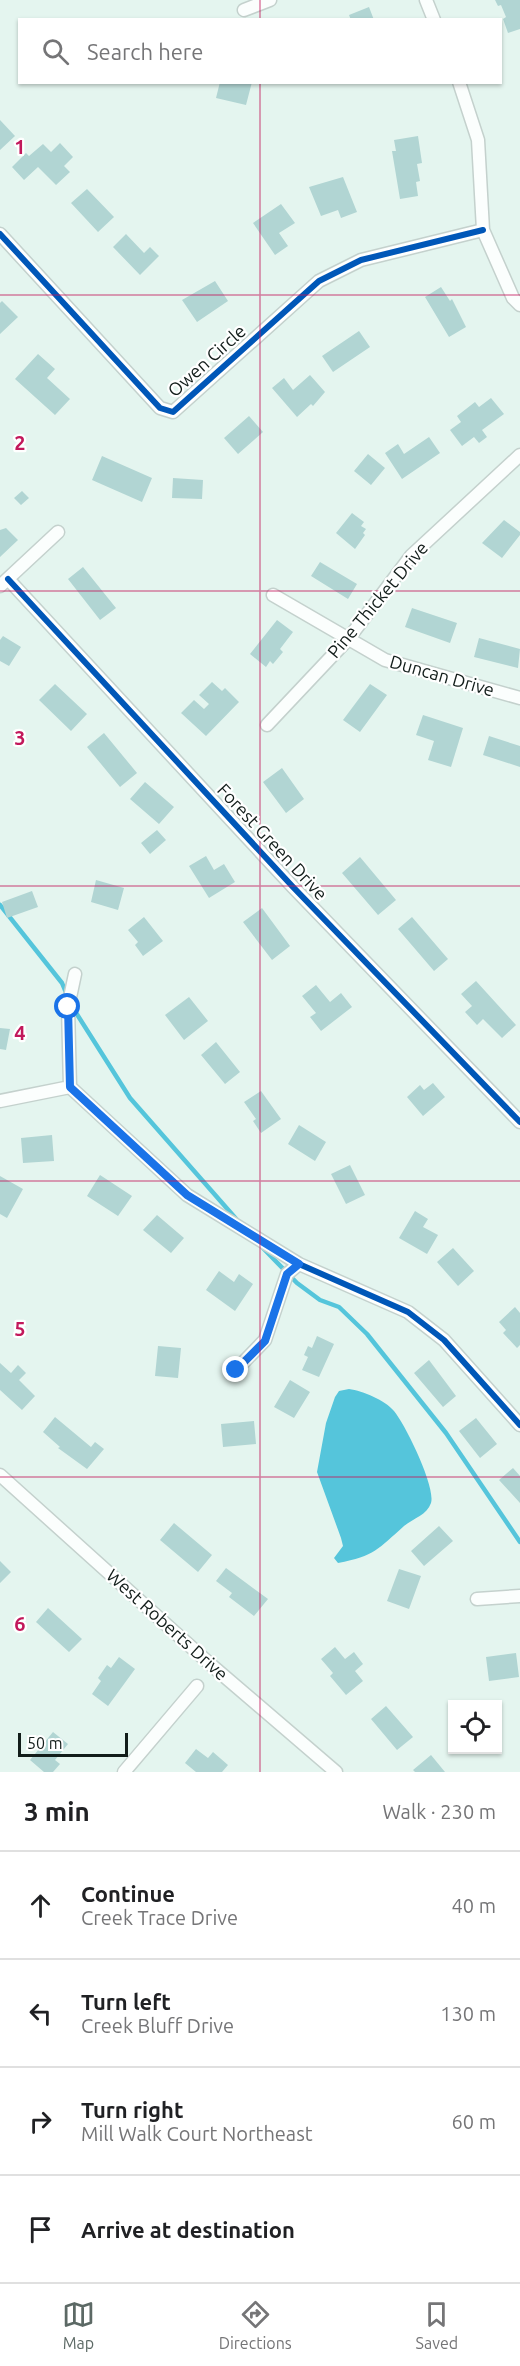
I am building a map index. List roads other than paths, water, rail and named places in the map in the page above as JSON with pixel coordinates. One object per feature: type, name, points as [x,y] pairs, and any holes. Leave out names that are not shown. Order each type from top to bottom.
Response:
[{"type":"street","points":[[244,10],[270,0]]},
{"type":"street","points":[[426,0],[433,18]]},
{"type":"street","points":[[460,84],[478,140],[483,230],[513,298],[520,305]]},
{"type":"street","name":"Owen Circle","points":[[0,234],[160,408],[173,412],[319,281],[361,260],[483,230]]},
{"type":"street","name":"Pine Thicket Drive","points":[[267,725],[349,638],[411,556],[520,455]]},
{"type":"street","points":[[4,582],[57,532]]},
{"type":"street","name":"Forest Green Drive","points":[[4,582],[520,1122]]},
{"type":"street","name":"Duncan Drive","points":[[273,595],[385,660],[520,698]]},
{"type":"street","points":[[75,974],[68,1007],[70,1087],[187,1195],[299,1264],[408,1312],[444,1341],[520,1425]]},
{"type":"street","points":[[0,1101],[70,1087]]},
{"type":"street","points":[[236,1370],[265,1341],[287,1274],[299,1264]]},
{"type":"street","name":"West Roberts Drive","points":[[0,1475],[210,1664],[336,1772]]},
{"type":"street","points":[[477,1599],[520,1596]]},
{"type":"street","points":[[124,1772],[198,1686]]},
{"type":"water","points":[[349,1389],[373,1397],[394,1411],[412,1442],[424,1470],[429,1484],[431,1503],[423,1513],[375,1550],[360,1558],[338,1563],[334,1558],[343,1546],[317,1472],[326,1423],[335,1397],[339,1391]]},
{"type":"waterway","points":[[0,905],[62,983],[67,995]]},
{"type":"waterway","points":[[73,1008],[130,1098],[238,1221]]},
{"type":"waterway","points":[[260,1245],[297,1283],[320,1300],[339,1307],[367,1334],[446,1433],[520,1542]]}]
